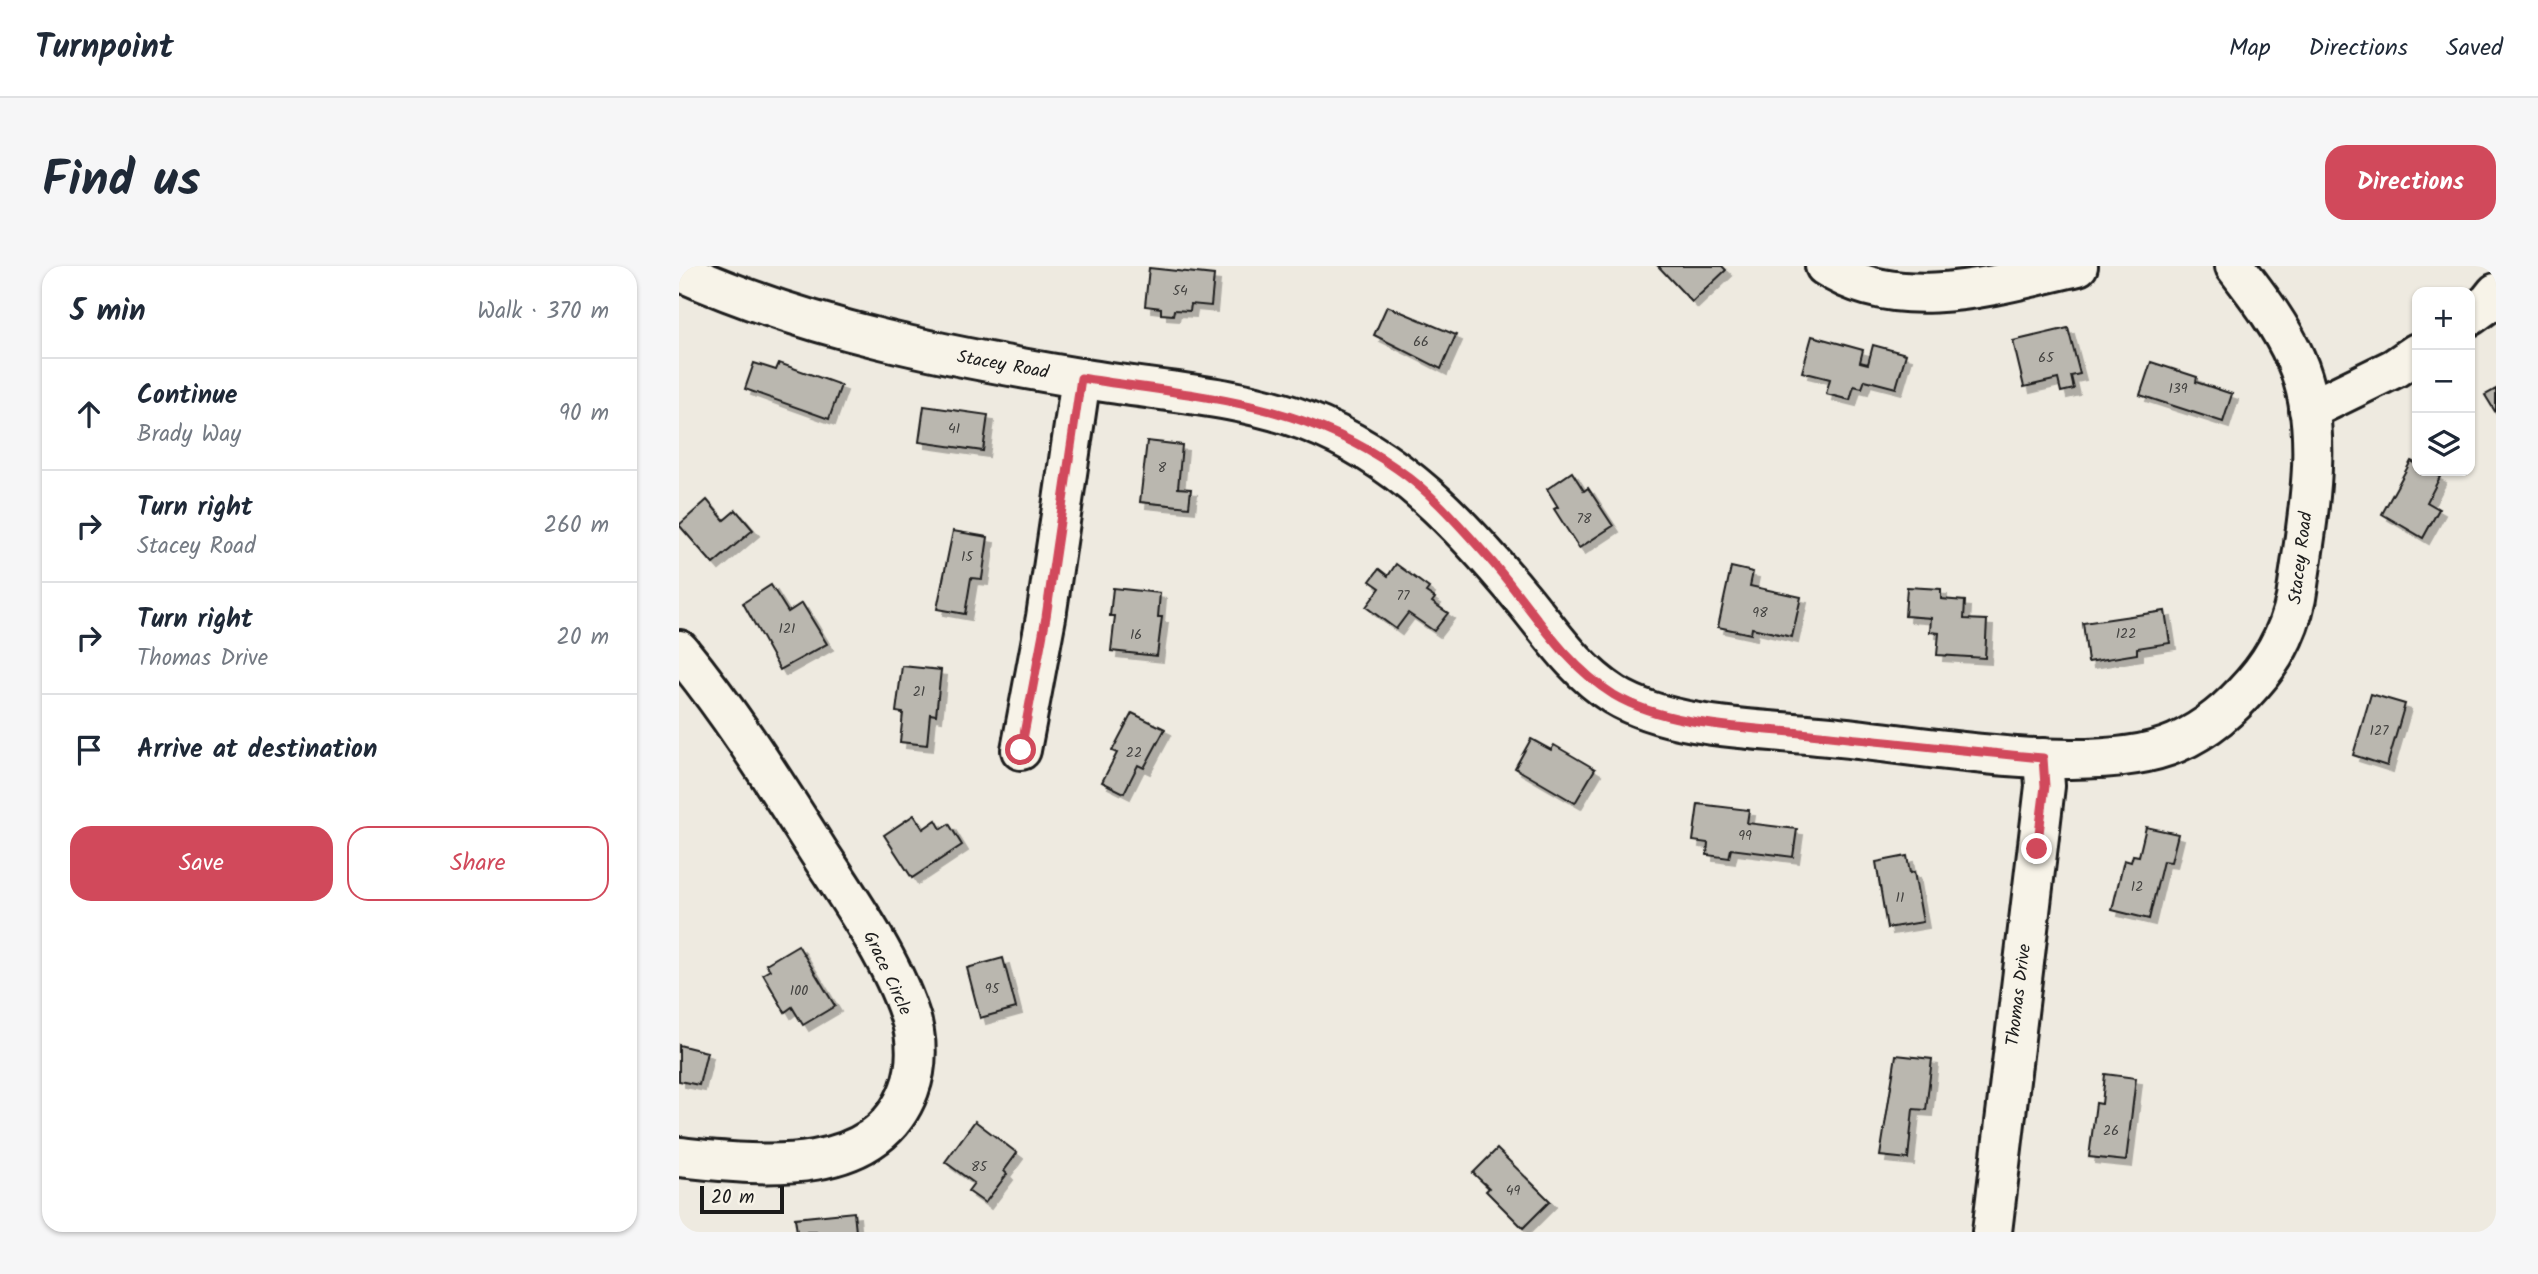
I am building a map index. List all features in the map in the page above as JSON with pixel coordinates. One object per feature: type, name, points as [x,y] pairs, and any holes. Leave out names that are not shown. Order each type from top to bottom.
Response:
[{"type":"street","points":[[1825,266],[1842,277],[1910,294],[1987,287],[2078,266]]},
{"type":"street","name":"Stacey Road","points":[[679,271],[733,295],[853,334],[914,348],[1081,378],[1225,398],[1286,414],[1345,436],[1398,469],[1445,512],[1488,557],[1567,655],[1615,695],[1673,718],[2043,758],[2111,757],[2173,745],[2227,713],[2269,666],[2295,609],[2309,484],[2309,410],[2297,360],[2265,306],[2235,266]]},
{"type":"street","points":[[2475,312],[2496,293]]},
{"type":"street","points":[[2309,410],[2395,368],[2412,356]]},
{"type":"street","points":[[1021,750],[1046,617],[1081,378]]},
{"type":"street","name":"Grace Circle","points":[[679,650],[723,704],[867,928],[909,1014],[918,1067],[902,1109],[868,1142],[817,1161],[759,1166],[679,1157]]},
{"type":"street","name":"Thomas Drive","points":[[1992,1232],[2045,786],[2043,758]]},
{"type":"building","points":[[1658,266],[1722,266],[1726,270],[1692,302]]},
{"type":"building","points":[[1149,268],[1214,275],[1211,306],[1191,304],[1190,311],[1174,310],[1173,315],[1161,314],[1161,308],[1145,306]]},
{"type":"building","points":[[1387,306],[1456,335],[1441,369],[1374,335]]},
{"type":"building","points":[[2068,328],[2080,374],[2071,376],[2074,389],[2061,392],[2058,379],[2024,387],[2013,341]]},
{"type":"building","points":[[1812,336],[1863,350],[1860,362],[1868,364],[1873,345],[1906,354],[1896,388],[1865,380],[1862,388],[1854,386],[1850,400],[1826,394],[1830,379],[1802,372]]},
{"type":"building","points":[[2151,362],[2197,377],[2196,382],[2232,394],[2223,422],[2140,395]]},
{"type":"building","points":[[754,363],[776,370],[779,363],[841,385],[829,419],[745,389]]},
{"type":"building","points":[[2496,389],[2496,413],[2485,395]]},
{"type":"building","points":[[924,406],[988,415],[983,451],[919,442]]},
{"type":"building","points":[[1147,441],[1182,445],[1178,488],[1191,489],[1189,507],[1140,502]]},
{"type":"building","points":[[2411,461],[2412,476],[2440,477],[2427,502],[2439,509],[2423,538],[2382,514]]},
{"type":"building","points":[[1572,472],[1584,491],[1588,488],[1613,526],[1579,548],[1554,509],[1558,507],[1547,489]]},
{"type":"building","points":[[707,500],[724,520],[736,510],[753,530],[713,564],[679,525]]},
{"type":"building","points":[[953,531],[988,537],[982,579],[971,578],[965,614],[937,609]]},
{"type":"building","points":[[1396,564],[1429,588],[1426,592],[1435,598],[1432,602],[1448,613],[1434,631],[1408,613],[1396,629],[1366,607],[1380,588],[1370,581],[1379,569],[1388,576]]},
{"type":"building","points":[[1731,567],[1753,572],[1750,586],[1801,597],[1792,637],[1752,628],[1751,634],[1718,627]]},
{"type":"building","points":[[771,585],[788,612],[802,603],[827,644],[780,670],[743,603]]},
{"type":"building","points":[[1907,587],[1941,589],[1941,599],[1965,601],[1964,619],[1987,620],[1985,658],[1937,655],[1939,633],[1930,632],[1931,618],[1905,616]]},
{"type":"building","points":[[1113,588],[1160,593],[1158,617],[1162,617],[1157,656],[1111,651],[1115,616],[1110,616]]},
{"type":"building","points":[[2165,611],[2170,643],[2137,648],[2137,654],[2088,662],[2083,623]]},
{"type":"building","points":[[902,666],[941,670],[936,715],[930,714],[927,745],[900,742],[903,713],[896,712]]},
{"type":"building","points":[[2371,694],[2405,704],[2387,766],[2353,755]]},
{"type":"building","points":[[1132,713],[1165,729],[1144,768],[1138,765],[1124,793],[1102,782],[1117,753],[1112,751]]},
{"type":"building","points":[[1531,739],[1551,750],[1554,745],[1595,769],[1575,803],[1515,768]]},
{"type":"building","points":[[1698,804],[1749,810],[1747,823],[1797,829],[1793,857],[1731,849],[1729,858],[1707,855],[1708,843],[1693,841]]},
{"type":"building","points":[[914,815],[923,829],[936,820],[941,829],[949,824],[962,845],[912,878],[884,835]]},
{"type":"building","points":[[2146,827],[2178,834],[2171,862],[2163,861],[2149,919],[2112,910],[2124,860],[2131,862],[2133,855],[2139,856]]},
{"type":"building","points":[[1907,856],[1910,873],[1914,872],[1923,922],[1887,928],[1876,862]]},
{"type":"building","points":[[798,945],[835,1006],[803,1025],[792,1007],[785,1012],[763,974],[770,970],[766,964]]},
{"type":"building","points":[[1003,958],[1016,1008],[980,1018],[967,968]]},
{"type":"building","points":[[679,1045],[707,1052],[699,1085],[679,1081]]},
{"type":"building","points":[[1896,1055],[1932,1059],[1926,1110],[1913,1109],[1908,1159],[1880,1156]]},
{"type":"building","points":[[2105,1074],[2136,1078],[2126,1161],[2089,1157],[2096,1103],[2102,1104]]},
{"type":"building","points":[[975,1121],[1017,1153],[1004,1171],[1007,1174],[985,1203],[968,1191],[974,1183],[945,1162]]},
{"type":"building","points":[[1497,1149],[1550,1201],[1523,1228],[1486,1191],[1489,1188],[1473,1173]]},
{"type":"building","points":[[854,1212],[856,1232],[797,1232],[795,1218]]},
{"type":"route","points":[[1021,750],[1046,617],[1081,378],[1225,398],[1286,414],[1345,436],[1398,469],[1445,512],[1488,557],[1567,655],[1615,695],[1673,718],[2043,758],[2045,786],[2037,849]]}]
